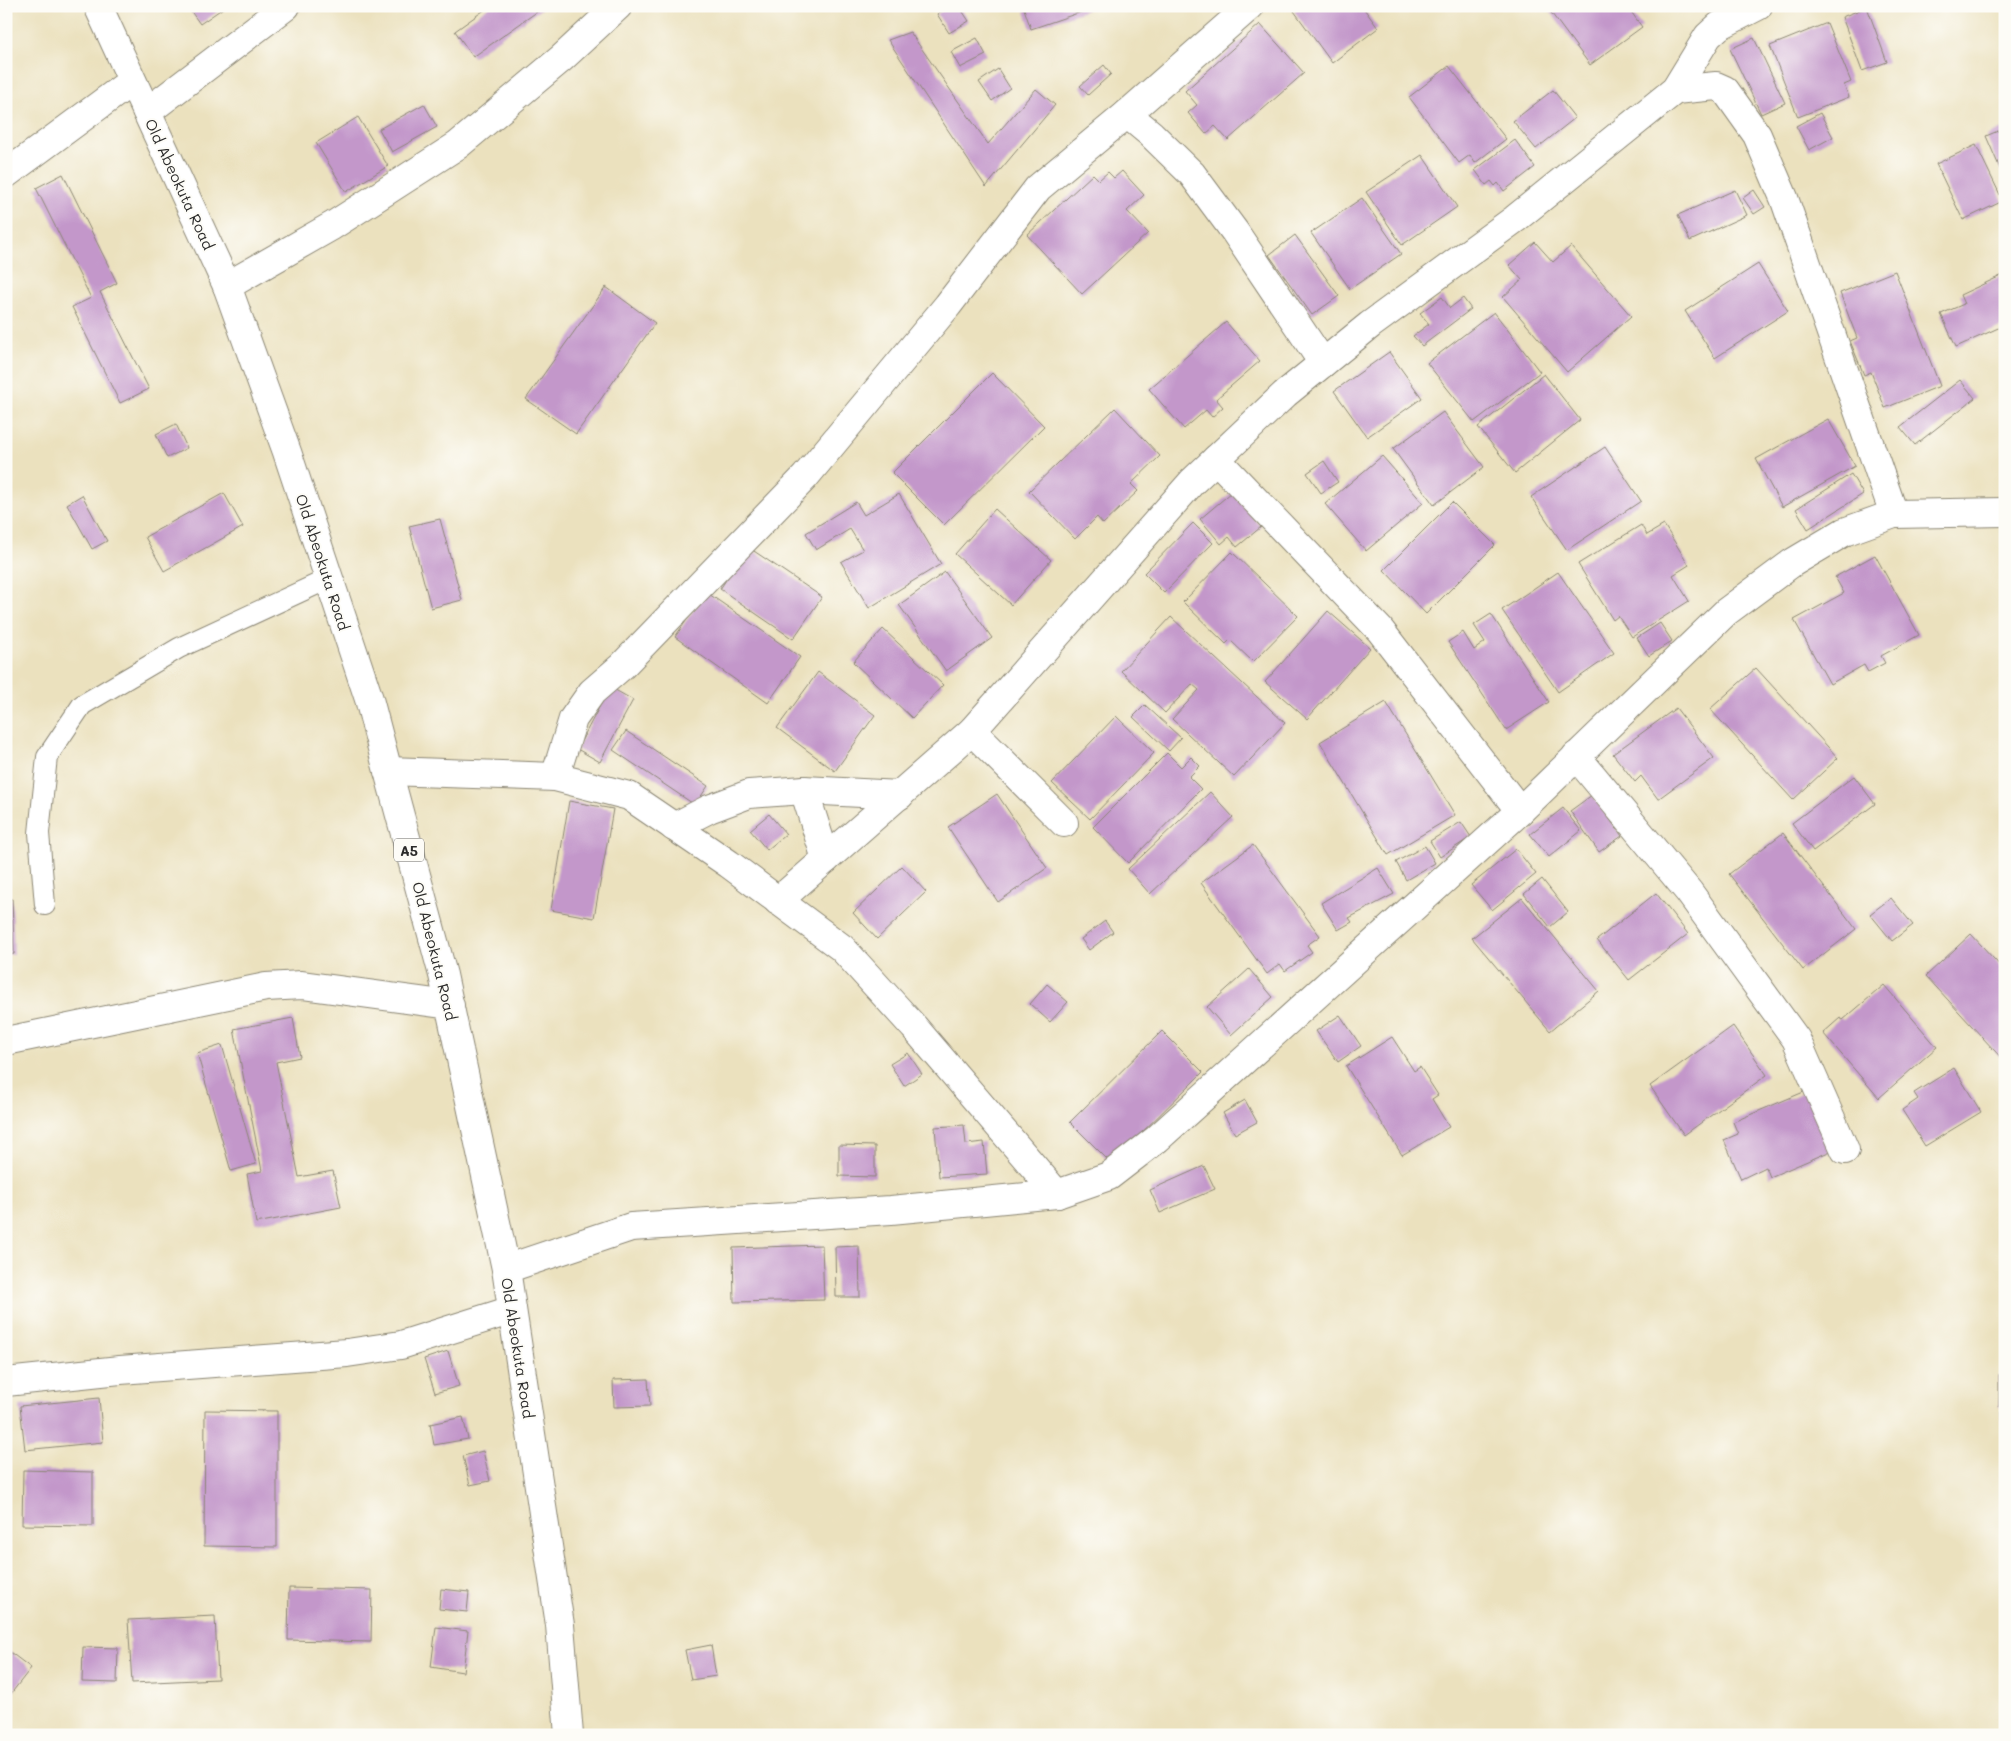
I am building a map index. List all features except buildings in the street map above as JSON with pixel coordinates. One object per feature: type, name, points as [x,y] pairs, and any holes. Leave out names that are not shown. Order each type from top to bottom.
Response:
[{"type":"main road","name":"Old Abeokuta Road","points":[[98,6],[227,286],[287,452],[369,699],[450,1005],[506,1269],[560,1625],[569,1735]]},
{"type":"main road","points":[[147,112],[286,6]]},
{"type":"main road","points":[[227,286],[332,226],[458,144],[562,58],[618,6]]},
{"type":"main road","points":[[554,777],[573,719],[592,692],[622,666],[805,477],[948,305],[1038,188],[1127,114],[1250,6]]},
{"type":"main road","points":[[778,901],[972,730],[1192,482],[1285,394],[1370,324],[1515,219],[1675,90],[1708,36],[1719,26],[1758,6]]},
{"type":"main road","points":[[6,174],[132,81]]},
{"type":"main road","points":[[1675,90],[1716,86],[1725,90],[1757,135],[1784,198],[1894,514]]},
{"type":"main road","points":[[1127,114],[1192,174],[1235,232],[1323,363]]},
{"type":"main road","points":[[1216,459],[1380,630],[1520,810]]},
{"type":"main road","points":[[506,1269],[632,1227],[891,1210],[1058,1194],[1109,1176],[1157,1139],[1520,810],[1726,612],[1792,563],[1844,532],[1894,514],[2005,512]]},
{"type":"main road","points":[[972,730],[1064,823]]},
{"type":"main road","points":[[1576,756],[1689,892],[1796,1039],[1844,1150]]},
{"type":"main road","points":[[388,771],[554,777],[629,796],[842,948],[914,1027],[1058,1194]]},
{"type":"main road","points":[[674,827],[709,809],[749,794],[804,790],[900,795]]},
{"type":"main road","points":[[804,790],[826,859]]},
{"type":"main road","points":[[6,1042],[266,987],[302,986],[450,1005]]},
{"type":"main road","points":[[6,1382],[120,1370],[347,1353],[401,1346],[512,1310]]},
{"type":"lane","points":[[45,905],[39,833],[47,757],[82,705],[179,648],[328,579]]}]
